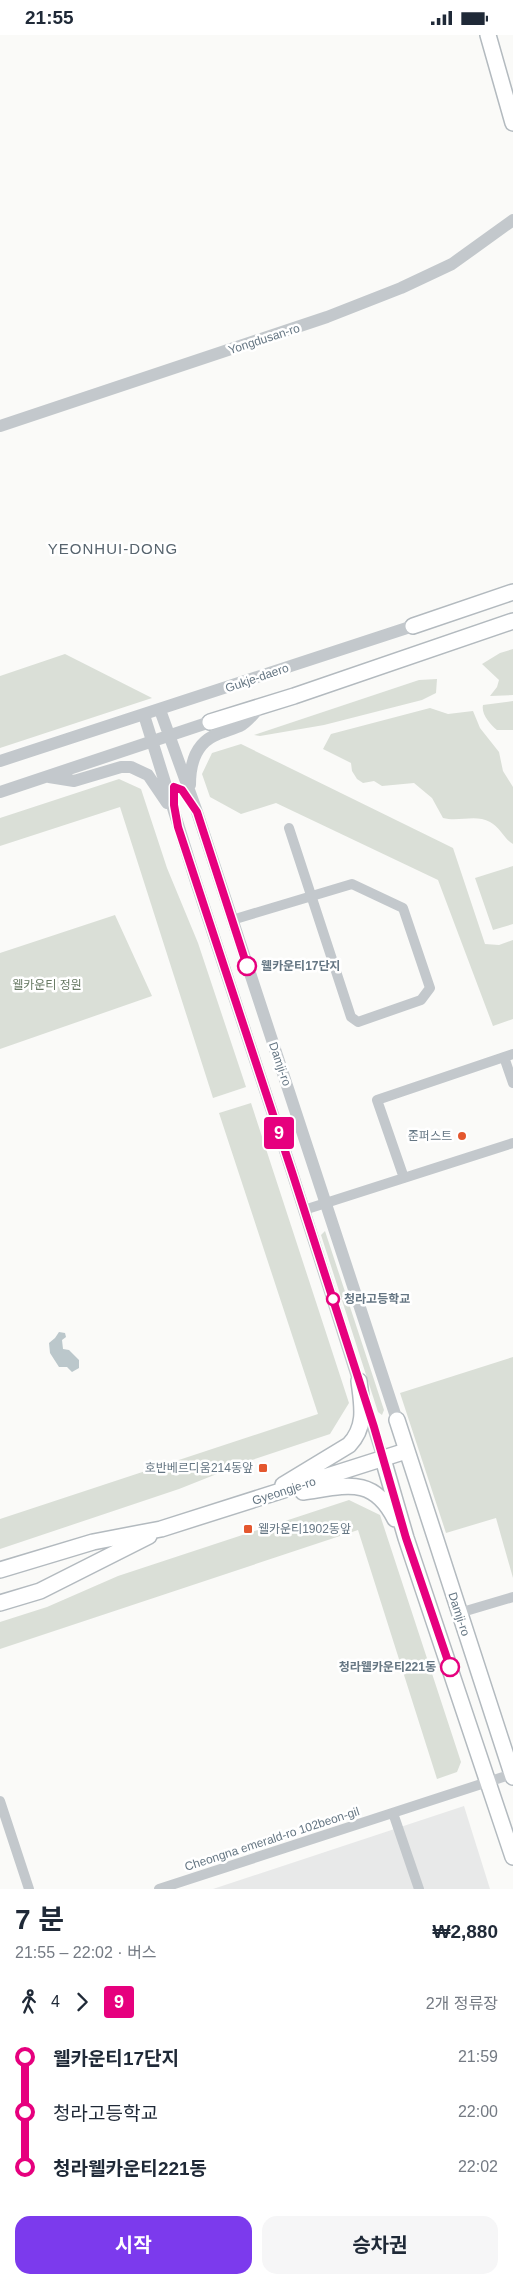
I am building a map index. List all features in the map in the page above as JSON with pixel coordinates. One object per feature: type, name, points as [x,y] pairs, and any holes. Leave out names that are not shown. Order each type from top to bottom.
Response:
[{"type":"main road","points":[[488,35],[513,123]]},
{"type":"main road","name":"Gukje-daero","points":[[413,626],[513,592]]},
{"type":"main road","points":[[210,722],[260,707],[513,621]]},
{"type":"main road","points":[[265,1497],[348,1445],[357,1437],[362,1421],[360,1381]]},
{"type":"main road","name":"Damji-ro","points":[[397,1420],[512,1775]]},
{"type":"main road","name":"Gyeongje-ro","points":[[0,1570],[93,1542],[161,1529],[406,1451]]},
{"type":"main road","points":[[383,1459],[406,1538],[513,1857]]},
{"type":"main road","points":[[265,1497],[328,1489],[363,1488],[378,1495],[387,1503],[406,1538]]},
{"type":"main road","name":"Gyeongje-ro","points":[[0,1603],[54,1584],[118,1553],[161,1529]]},
{"type":"street","name":"Yongdusan-ro","points":[[0,427],[327,317],[401,288],[452,264],[513,220]]},
{"type":"street","name":"Gukje-daero","points":[[0,761],[413,626]]},
{"type":"street","points":[[197,812],[190,788],[190,772],[199,749],[205,741],[241,725],[260,707]]},
{"type":"street","name":"Damji-ro","points":[[160,710],[197,812],[397,1420]]},
{"type":"street","points":[[144,715],[175,817],[360,1381],[383,1459]]},
{"type":"street","points":[[0,792],[210,722]]},
{"type":"street","points":[[46,777],[74,781],[121,767],[141,770],[148,775],[175,817]]},
{"type":"street","points":[[175,817],[173,790],[177,787],[186,794],[197,812]]},
{"type":"street","points":[[232,920],[310,896],[352,884],[403,908],[430,987],[420,1000],[358,1021],[351,1017],[310,896],[289,828]]},
{"type":"street","points":[[404,1178],[378,1100],[508,1056],[513,1083]]},
{"type":"street","points":[[304,1210],[513,1143]]},
{"type":"street","points":[[459,1613],[513,1597]]},
{"type":"street","name":"Cheongna emerald-ro 102beon-gil","points":[[159,1889],[488,1781],[512,1775]]},
{"type":"street","points":[[0,1801],[29,1889]]},
{"type":"street","points":[[393,1813],[419,1889]]},
{"type":"shaded area","points":[[59,1332],[65,1333],[66,1337],[62,1340],[63,1349],[69,1350],[79,1360],[79,1368],[72,1372],[67,1367],[59,1367],[50,1353],[49,1343]]},
{"type":"shaded area","points":[[464,1806],[490,1889],[213,1889]]},
{"type":"green space","points":[[513,649],[513,695],[490,696],[497,687],[499,680],[482,664],[500,653]]},
{"type":"green space","points":[[65,654],[152,698],[0,748],[0,676]]},
{"type":"green space","points":[[437,679],[436,693],[422,700],[324,725],[260,736],[254,735],[419,680]]},
{"type":"green space","points":[[513,701],[513,730],[497,730],[485,715],[483,705]]},
{"type":"green space","points":[[430,708],[448,714],[473,711],[480,728],[499,752],[503,771],[513,787],[513,844],[493,824],[485,820],[443,818],[432,798],[414,783],[382,786],[374,781],[363,783],[357,779],[352,771],[351,763],[323,749],[331,734]]},
{"type":"green space","points":[[241,744],[453,848],[485,944],[499,945],[513,940],[513,1019],[493,1026],[438,880],[276,803],[241,814],[210,797],[202,774],[212,753]]},
{"type":"green space","points":[[119,779],[141,789],[167,868],[198,943],[246,1087],[213,1098],[120,807],[0,846],[0,818]]},
{"type":"green space","points":[[513,866],[513,924],[493,930],[475,878]]},
{"type":"green space","name":"웰카운티 정원","points":[[115,915],[152,996],[0,1049],[0,953]]},
{"type":"green space","points":[[251,1103],[349,1403],[330,1434],[252,1460],[179,1489],[0,1549],[0,1519],[318,1414],[219,1113]]},
{"type":"green space","points":[[325,1231],[384,1410],[382,1415],[378,1412],[321,1235]]},
{"type":"green space","points":[[513,1357],[513,1578],[496,1518],[446,1533],[400,1393]]},
{"type":"green space","points":[[349,1500],[380,1515],[461,1762],[457,1772],[437,1779],[358,1530],[0,1649],[0,1622],[47,1607],[118,1576]]},
{"type":"bus line","name":"9","points":[[247,966],[197,812],[186,794],[179,787],[174,787],[175,817],[178,827],[292,1172],[374,1427],[406,1538],[450,1667]]},
{"type":"place","name":"웰카운티17단지","points":[[247,966]]},
{"type":"place","name":"준퍼스트","points":[[462,1136]]},
{"type":"place","name":"청라고등학교","points":[[333,1299]]},
{"type":"place","name":"호반베르디움214동앞","points":[[263,1468]]},
{"type":"place","name":"웰카운티1902동앞","points":[[248,1529]]},
{"type":"place","name":"청라웰카운티221동","points":[[450,1667]]},
{"type":"district","name":"YEONHUI-DONG","points":[[113,548]]}]
